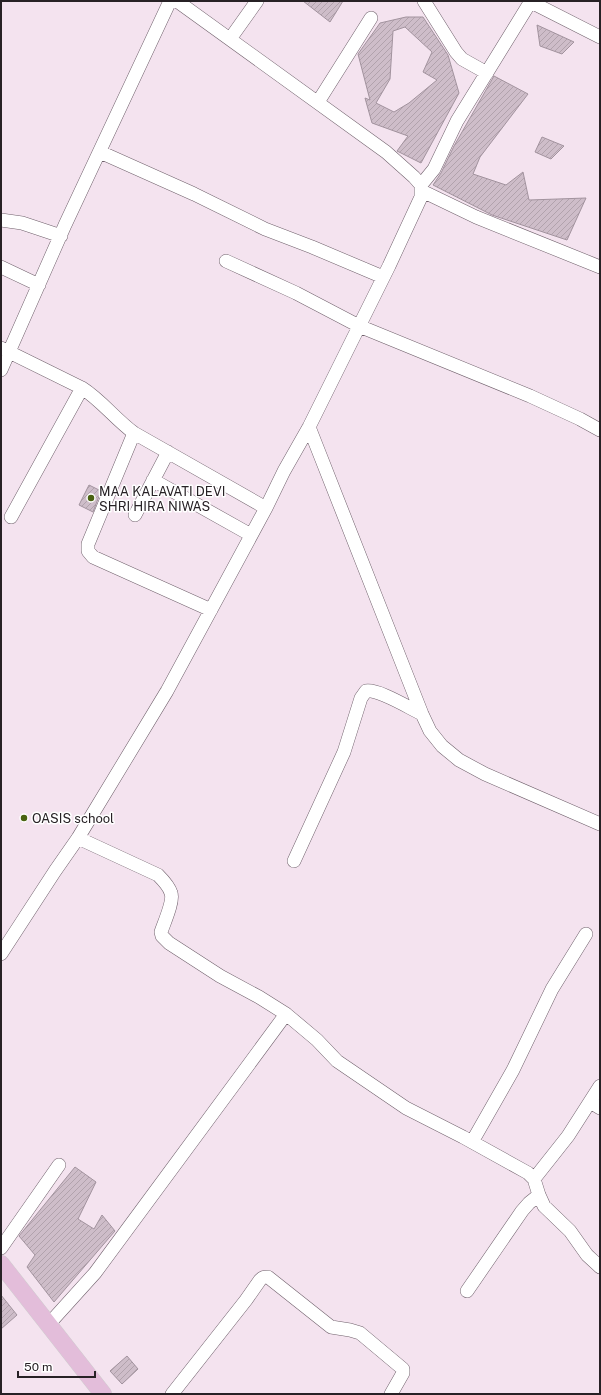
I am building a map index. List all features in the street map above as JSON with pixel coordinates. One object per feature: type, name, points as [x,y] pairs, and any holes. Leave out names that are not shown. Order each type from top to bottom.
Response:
[{"type":"main road","points":[[1,1264],[103,1394]]},
{"type":"street","points":[[1,370],[5,350],[39,285],[170,1]]},
{"type":"street","points":[[177,1],[386,152],[414,177],[421,188],[476,217],[600,267]]},
{"type":"street","points":[[230,39],[257,1]]},
{"type":"street","points":[[424,1],[462,59],[486,73]]},
{"type":"street","points":[[1,954],[78,838],[167,691],[309,427],[418,205],[421,188],[434,169],[457,121],[531,1],[600,37]]},
{"type":"street","points":[[318,102],[371,18]]},
{"type":"street","points":[[100,152],[194,194],[265,229],[383,277]]},
{"type":"street","points":[[1,220],[22,223],[61,236]]},
{"type":"street","points":[[226,261],[296,293],[359,326],[530,396],[600,430]]},
{"type":"street","points":[[1,267],[39,285]]},
{"type":"street","points":[[5,350],[94,395],[122,424],[134,433],[266,508]]},
{"type":"street","points":[[11,518],[82,388]]},
{"type":"street","points":[[309,427],[430,731],[442,746],[459,760],[485,774],[600,824]]},
{"type":"street","points":[[134,433],[88,544],[88,551],[93,557],[211,610]]},
{"type":"street","points":[[135,515],[168,452]]},
{"type":"street","points":[[153,480],[251,535]]},
{"type":"street","points":[[294,861],[344,752],[361,698],[366,691],[379,693],[422,714]]},
{"type":"street","points":[[78,838],[158,875],[166,883],[172,893],[172,900],[161,932],[162,936],[169,943],[220,976],[259,997],[286,1014],[317,1040],[337,1061],[406,1108],[528,1173],[534,1179],[539,1196],[544,1206],[570,1232],[587,1255],[600,1267]]},
{"type":"street","points":[[472,1142],[513,1070],[552,989],[586,934]]},
{"type":"street","points":[[48,1325],[95,1273],[286,1014]]},
{"type":"street","points":[[534,1179],[595,1105],[600,1086]]},
{"type":"street","points":[[1,1248],[59,1165]]},
{"type":"street","points":[[467,1291],[522,1211],[529,1203],[539,1196]]},
{"type":"street","points":[[172,1394],[242,1306],[262,1277],[268,1277],[331,1327],[360,1333],[403,1369],[403,1374],[391,1394]]},
{"type":"building","points":[[303,1],[343,1],[330,22]]},
{"type":"building","points":[[406,17],[423,17],[448,55],[459,93],[421,163],[397,151],[408,136],[372,123],[365,98],[370,100],[358,54],[380,23]],"holes":[[[405,27],[432,52],[423,72],[437,80],[409,103],[394,112],[376,103],[390,79],[393,31]]]},
{"type":"building","points":[[537,25],[574,42],[562,54],[540,46]]},
{"type":"building","points":[[494,76],[528,94],[480,157],[473,174],[506,185],[523,172],[529,200],[586,198],[567,240],[492,215],[433,185]]},
{"type":"building","points":[[542,137],[564,146],[551,159],[535,152]]},
{"type":"building","name":"MAA KALAVATI DEVI SHRI HIRA NIWAS","points":[[89,485],[101,491],[93,512],[79,505]]},
{"type":"building","points":[[75,1167],[96,1182],[78,1219],[94,1229],[102,1215],[115,1231],[54,1302],[27,1267],[35,1255],[19,1236]]},
{"type":"building","points":[[1,1295],[17,1315],[1,1329]]},
{"type":"building","points":[[127,1356],[138,1369],[122,1384],[110,1371]]},
{"type":"place","name":"MAA KALAVATI DEVI SHRI HIRA NIWAS","points":[[91,498]]},
{"type":"place","name":"OASIS school","points":[[24,818]]}]
